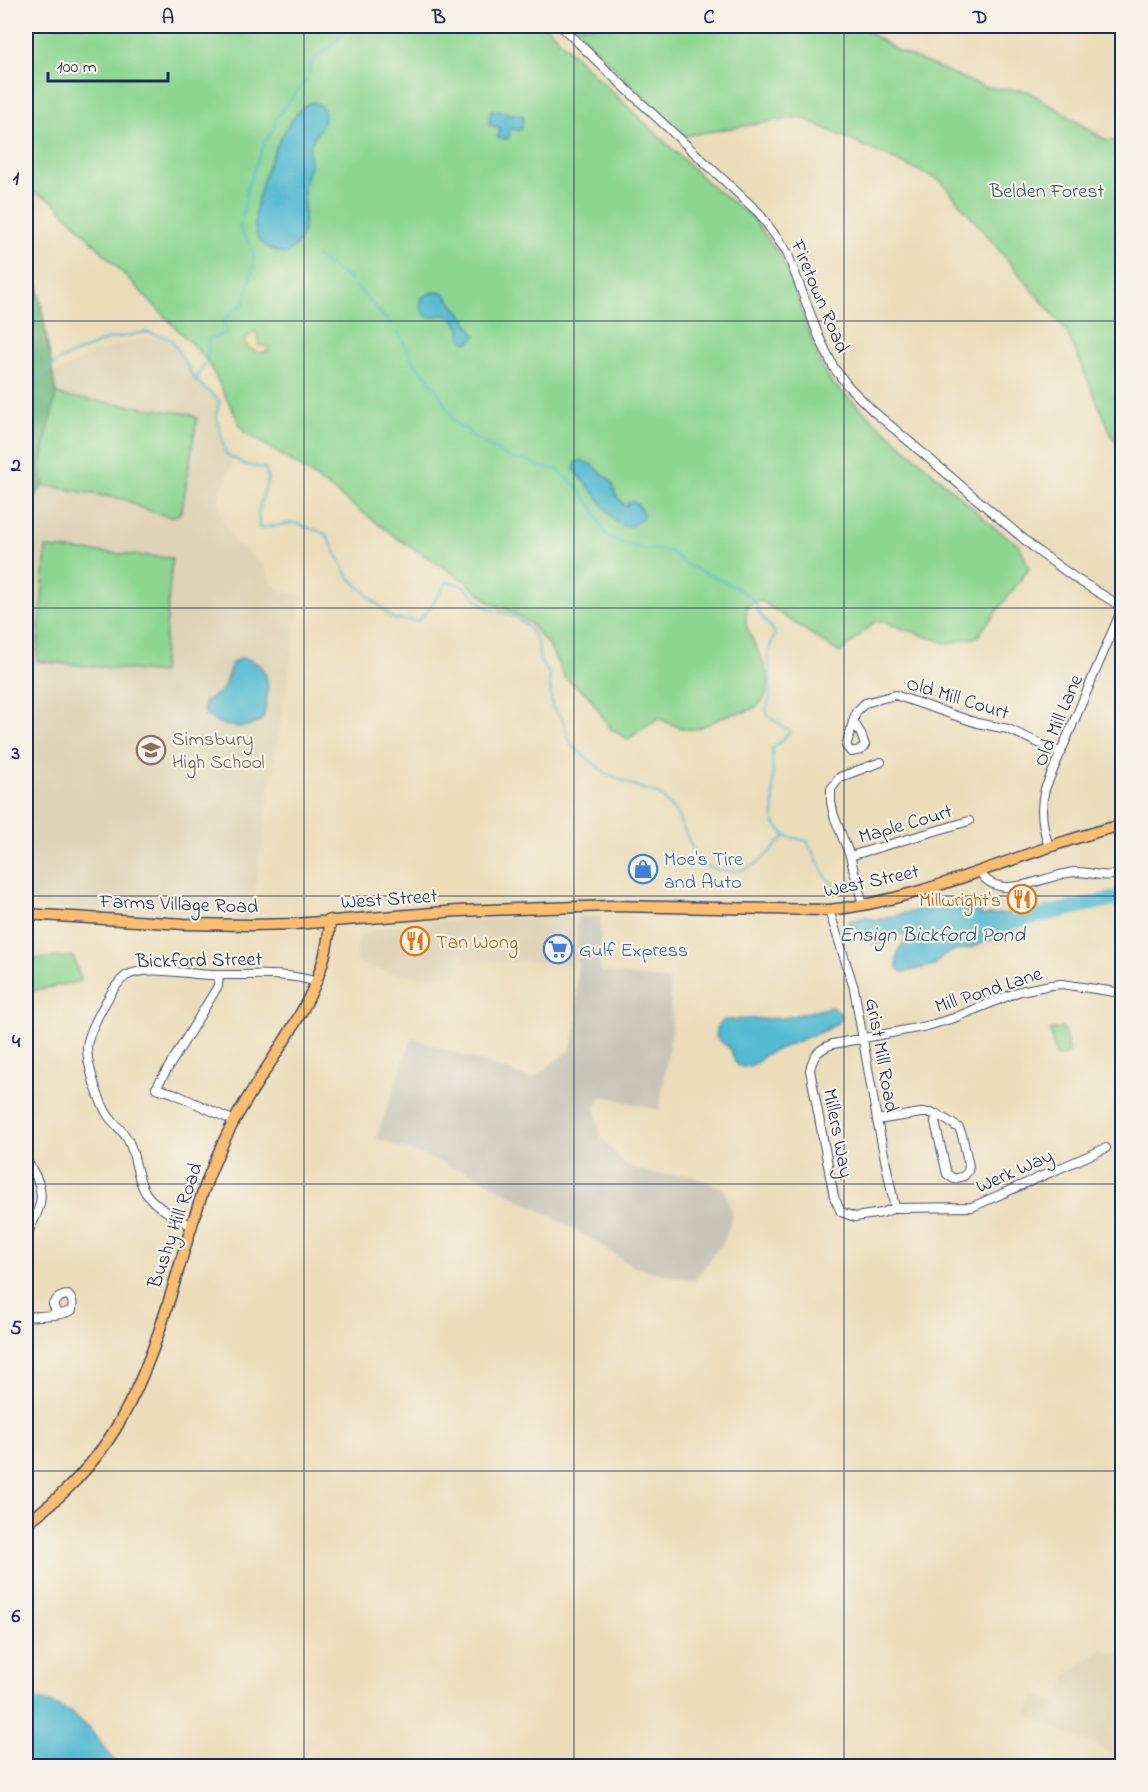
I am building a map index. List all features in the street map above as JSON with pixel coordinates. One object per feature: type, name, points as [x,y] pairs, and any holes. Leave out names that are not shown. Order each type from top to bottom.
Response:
[{"type":"main road","name":"West Street","points":[[330,920],[458,911],[611,906],[787,910],[863,905],[914,892],[1122,825]]},
{"type":"main road","name":"Farms Village Road","points":[[26,914],[184,924],[295,924],[330,920]]},
{"type":"main road","name":"Bushy Hill Road","points":[[26,1523],[41,1513],[78,1478],[115,1430],[134,1395],[158,1332],[190,1225],[212,1165],[234,1120],[309,998],[330,938],[330,920]]},
{"type":"street","name":"Firetown Road","points":[[561,26],[765,219],[788,252],[819,337],[834,368],[848,387],[949,477],[1041,554],[1122,608]]},
{"type":"street","name":"Old Mill Lane","points":[[1049,847],[1042,819],[1041,801],[1122,608]]},
{"type":"street","name":"Old Mill Court","points":[[854,722],[856,712],[865,703],[895,695],[977,723],[1008,729],[1061,753]]},
{"type":"street","name":"Maple Court","points":[[863,905],[850,856],[834,816],[831,789],[840,777],[881,762]]},
{"type":"street","name":"Maple Court","points":[[850,856],[969,821]]},
{"type":"street","points":[[979,871],[988,882],[995,885],[1015,886],[1032,884],[1061,874],[1078,872],[1108,877],[1122,873]]},
{"type":"street","name":"Grist Mill Road","points":[[829,909],[854,988],[877,1120],[896,1208]]},
{"type":"street","name":"Bickford Street","points":[[190,1225],[169,1214],[144,1192],[129,1140],[108,1116],[94,1081],[87,1046],[92,1028],[125,976],[141,972],[270,974],[304,978],[316,982]]},
{"type":"street","points":[[219,975],[218,986],[156,1088],[173,1093],[234,1120]]},
{"type":"street","name":"Mill Pond Lane","points":[[864,1038],[927,1026],[954,1018],[1020,991],[1051,985],[1072,985],[1122,993]]},
{"type":"street","name":"Millers Way","points":[[864,1038],[821,1048],[812,1061],[810,1070],[822,1134],[834,1197],[841,1212],[855,1217],[882,1213],[896,1208]]},
{"type":"street","points":[[877,1120],[921,1113],[937,1114],[959,1128],[969,1167],[959,1179],[954,1179],[947,1174],[935,1122],[937,1114]]},
{"type":"street","name":"Werk Way","points":[[896,1208],[972,1207],[1106,1148]]},
{"type":"street","points":[[26,1160],[41,1194],[40,1208],[26,1236]]},
{"type":"street","points":[[26,1317],[57,1314]]},
{"type":"shaded area","name":"Simsbury High School","points":[[144,338],[163,338],[174,342],[192,374],[219,401],[214,418],[224,445],[233,460],[220,495],[219,510],[234,542],[243,547],[265,568],[271,583],[284,591],[301,596],[250,919],[235,920],[26,905],[26,393],[45,376],[74,364],[94,352]]},
{"type":"shaded area","points":[[574,917],[573,967],[533,962],[461,962],[454,975],[419,977],[390,973],[356,962],[359,935],[377,929],[467,920]]},
{"type":"shaded area","points":[[577,917],[601,917],[601,972],[669,980],[672,1029],[659,1110],[603,1096],[595,1106],[601,1137],[625,1165],[653,1174],[689,1175],[724,1188],[733,1215],[724,1241],[694,1281],[634,1267],[580,1232],[474,1175],[376,1138],[412,1038],[532,1079],[570,1050],[577,1026]]},
{"type":"shaded area","points":[[1102,1649],[1122,1654],[1122,1758],[1026,1715],[1035,1695],[1057,1701],[1068,1673]]},
{"type":"green space","points":[[26,26],[546,26],[710,185],[753,218],[781,257],[791,278],[820,363],[831,382],[995,528],[1020,546],[1029,569],[977,637],[946,643],[877,620],[840,653],[760,600],[747,606],[746,625],[768,680],[763,700],[750,710],[727,715],[698,728],[685,729],[658,718],[628,739],[611,729],[588,695],[565,678],[549,646],[530,623],[509,610],[491,603],[465,581],[400,540],[298,465],[244,432],[207,360],[53,201],[26,189]]},
{"type":"green space","name":"Belden Forest","points":[[572,26],[859,26],[898,51],[984,87],[1028,91],[1107,141],[1122,140],[1122,445],[1114,440],[1066,330],[941,181],[800,117],[683,136]]},
{"type":"green space","points":[[26,213],[56,393],[41,465],[43,485],[26,508]]},
{"type":"green space","points":[[56,393],[62,396],[190,414],[197,418],[182,509],[179,514],[171,517],[141,508],[127,500],[43,485],[39,478],[50,395]]},
{"type":"green space","points":[[46,548],[172,558],[162,673],[37,661]]},
{"type":"green space","points":[[73,957],[81,981],[26,992],[26,959]]},
{"type":"green space","points":[[1063,1027],[1069,1054],[1056,1057],[1050,1030]]},
{"type":"sand","points":[[253,332],[258,334],[258,345],[269,347],[269,351],[258,353],[246,346],[244,341]]},
{"type":"water","points":[[312,102],[322,107],[324,118],[309,149],[310,165],[304,185],[302,234],[299,241],[285,254],[266,246],[258,238],[255,225],[257,206],[269,163],[279,141],[301,109]]},
{"type":"water","points":[[491,110],[524,116],[521,130],[510,129],[508,139],[498,138],[500,127],[489,125]]},
{"type":"water","points":[[433,292],[443,292],[467,321],[476,336],[469,343],[464,342],[458,325],[451,317],[443,315],[428,317],[424,313],[421,306],[422,297]]},
{"type":"water","points":[[580,460],[592,465],[608,478],[613,484],[615,494],[624,505],[627,506],[628,502],[634,502],[643,513],[642,518],[628,526],[612,518],[574,469]]},
{"type":"water","points":[[241,658],[252,661],[264,672],[268,689],[267,699],[263,718],[257,723],[233,727],[216,722],[209,717],[203,712],[204,703],[220,692],[232,663]]},
{"type":"water","name":"Ensign Bickford Pond","points":[[980,908],[981,916],[1009,913],[1013,933],[998,941],[996,938],[970,948],[952,951],[942,956],[935,965],[905,972],[897,968],[897,955],[906,935],[899,934],[876,945],[852,929],[849,922],[866,916],[876,920],[918,910]]},
{"type":"water","points":[[831,1007],[839,1011],[841,1020],[830,1028],[764,1055],[759,1061],[747,1067],[739,1066],[730,1049],[716,1037],[718,1025],[725,1020],[784,1018]]},
{"type":"water","points":[[26,1696],[55,1705],[78,1718],[120,1766],[26,1766]]},
{"type":"waterway","points":[[309,74],[314,59],[351,26]]},
{"type":"waterway","points":[[243,216],[247,189],[265,141],[275,128],[276,118],[307,79]]},
{"type":"waterway","points":[[196,380],[208,357],[208,339],[226,334],[224,321],[246,298],[254,259],[251,245],[241,233],[240,224]]},
{"type":"waterway","points":[[316,256],[350,280]]},
{"type":"waterway","points":[[354,285],[392,324]]},
{"type":"waterway","points":[[26,385],[62,359],[109,339],[147,332],[171,339],[196,381],[220,401],[216,414],[226,454],[246,465],[265,468],[268,479],[258,513],[259,528],[295,523],[326,534],[348,576],[393,619],[417,621],[427,612],[447,582],[467,589],[490,609],[506,613],[522,622],[528,626],[536,638],[539,660],[549,673],[552,707],[563,720],[571,745],[606,773],[660,795],[677,814],[699,863],[726,871],[747,868],[762,859],[786,836],[807,841],[827,878],[840,890]]},
{"type":"waterway","points":[[398,332],[413,361],[437,389],[454,421],[461,428],[466,428],[469,434],[511,459],[530,461],[542,468],[557,469],[576,486],[594,509],[606,535],[619,542],[645,549],[670,551],[685,564],[736,587],[757,605],[758,612],[775,633],[769,649],[770,695],[766,709],[768,716],[790,731],[772,748],[774,823],[786,836]]},
{"type":"waterway","points":[[993,926],[1122,897]]},
{"type":"place","name":"Simsbury High School","points":[[151,750]]},
{"type":"place","name":"Moe's Tire and Auto","points":[[643,869]]},
{"type":"place","name":"Millwright's","points":[[1022,899]]},
{"type":"place","name":"Tan Wong","points":[[415,941]]},
{"type":"place","name":"Gulf Express","points":[[558,949]]}]
